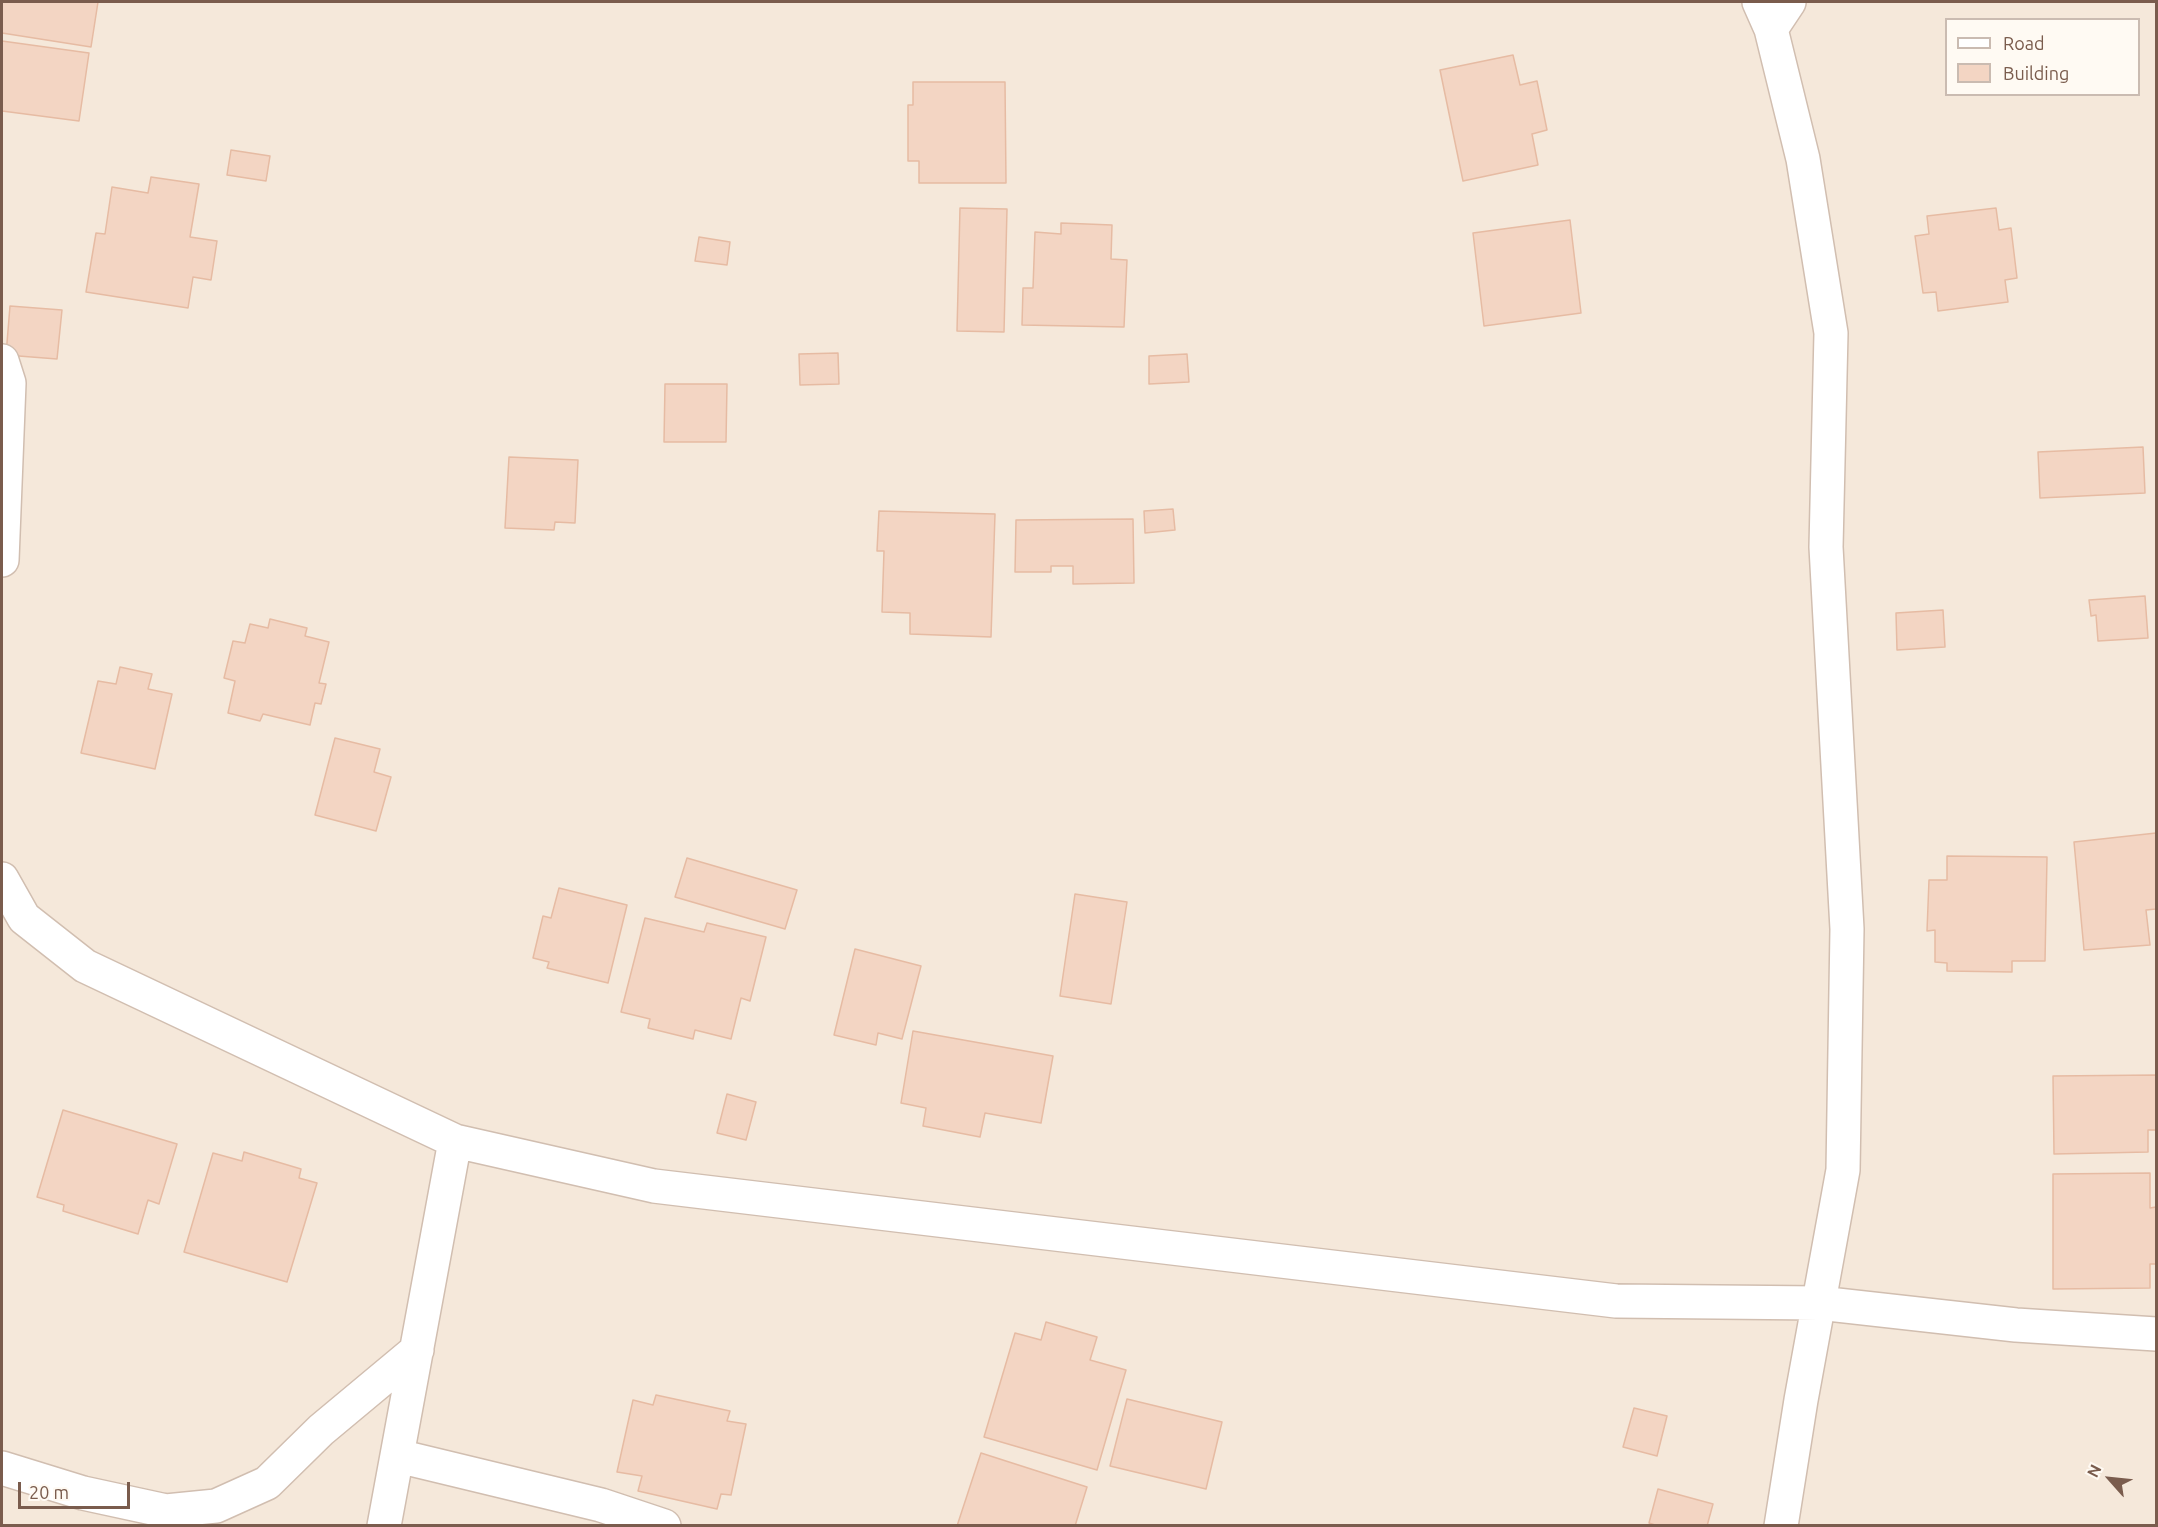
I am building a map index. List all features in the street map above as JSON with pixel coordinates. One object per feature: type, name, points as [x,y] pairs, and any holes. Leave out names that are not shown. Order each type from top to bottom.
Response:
[{"type":"street","points":[[1781,1526],[1843,1170],[1847,929],[1826,547],[1831,333],[1803,159],[1765,15],[1790,2]]},
{"type":"street","points":[[2,361],[9,383],[2,560]]},
{"type":"street","points":[[2,879],[24,918],[85,966],[455,1141],[654,1186],[1616,1301],[1819,1303],[2016,1325],[2157,1334]]},
{"type":"street","points":[[384,1526],[455,1141]]},
{"type":"street","points":[[2,1468],[83,1493],[166,1511],[216,1506],[267,1483],[321,1430],[417,1350]]},
{"type":"street","points":[[398,1456],[601,1505],[664,1526]]},
{"type":"shaded area","points":[[2,2],[2156,2],[2156,1525],[2,1525]]},
{"type":"building","points":[[2,2],[98,2],[91,47],[2,33]]},
{"type":"building","points":[[2,41],[89,53],[79,121],[2,111]]},
{"type":"building","points":[[1513,55],[1520,85],[1537,81],[1547,130],[1532,134],[1538,165],[1463,181],[1440,70]]},
{"type":"building","points":[[913,82],[1005,82],[1006,183],[919,183],[919,161],[908,161],[908,105],[913,105]]},
{"type":"building","points":[[231,150],[270,156],[266,181],[227,175]]},
{"type":"building","points":[[151,177],[199,184],[190,237],[217,241],[211,280],[193,277],[188,308],[86,292],[96,233],[105,234],[112,187],[148,193]]},
{"type":"building","points":[[960,208],[1007,209],[1004,332],[957,331]]},
{"type":"building","points":[[1996,208],[1999,230],[2011,228],[2017,278],[2005,280],[2008,302],[1938,311],[1936,292],[1923,293],[1915,236],[1929,234],[1927,216]]},
{"type":"building","points":[[1570,220],[1581,313],[1484,326],[1473,233]]},
{"type":"building","points":[[1061,223],[1112,225],[1111,259],[1127,260],[1124,327],[1022,325],[1023,288],[1033,288],[1035,232],[1061,234]]},
{"type":"building","points":[[699,237],[730,242],[727,265],[695,261]]},
{"type":"building","points":[[10,306],[62,310],[57,359],[6,355]]},
{"type":"building","points":[[838,353],[839,384],[800,385],[799,354]]},
{"type":"building","points":[[1187,354],[1189,382],[1149,384],[1149,356]]},
{"type":"building","points":[[665,384],[727,384],[726,442],[664,442]]},
{"type":"building","points":[[2143,447],[2145,493],[2040,498],[2038,452]]},
{"type":"building","points":[[509,457],[578,460],[575,523],[555,522],[554,530],[505,528]]},
{"type":"building","points":[[1173,509],[1175,530],[1145,533],[1144,511]]},
{"type":"building","points":[[879,511],[995,514],[991,637],[910,634],[910,613],[882,612],[884,551],[877,551]]},
{"type":"building","points":[[1133,519],[1134,583],[1073,584],[1073,566],[1051,566],[1051,572],[1015,572],[1016,520]]},
{"type":"building","points":[[2145,596],[2148,638],[2098,641],[2096,615],[2091,616],[2089,600]]},
{"type":"building","points":[[1943,610],[1945,647],[1897,650],[1896,613]]},
{"type":"building","points":[[270,619],[307,628],[305,636],[329,642],[319,683],[326,684],[321,704],[315,703],[310,725],[263,714],[260,721],[228,713],[235,681],[224,678],[233,641],[245,643],[250,624],[268,628]]},
{"type":"building","points":[[120,667],[152,674],[148,689],[172,694],[155,769],[81,753],[98,681],[116,684]]},
{"type":"building","points":[[335,738],[380,749],[374,772],[391,777],[376,831],[315,815]]},
{"type":"building","points":[[2156,833],[2156,909],[2146,910],[2150,945],[2084,950],[2074,842]]},
{"type":"building","points":[[1947,856],[2047,857],[2045,961],[2012,961],[2012,972],[1947,971],[1947,963],[1935,962],[1935,930],[1927,931],[1929,880],[1947,880]]},
{"type":"building","points":[[687,858],[797,890],[785,929],[675,897]]},
{"type":"building","points":[[559,888],[627,905],[608,983],[547,968],[549,962],[533,958],[543,916],[551,918]]},
{"type":"building","points":[[1075,894],[1127,902],[1111,1004],[1060,996]]},
{"type":"building","points":[[645,918],[704,932],[707,923],[766,937],[750,1001],[741,998],[731,1039],[695,1030],[693,1039],[648,1028],[650,1019],[621,1012]]},
{"type":"building","points":[[855,949],[921,966],[902,1039],[878,1033],[876,1045],[834,1035]]},
{"type":"building","points":[[913,1031],[1053,1056],[1041,1123],[985,1113],[980,1137],[923,1126],[926,1108],[901,1103]]},
{"type":"building","points":[[2156,1075],[2156,1130],[2148,1130],[2148,1152],[2054,1154],[2053,1076]]},
{"type":"building","points":[[727,1094],[756,1102],[746,1140],[717,1133]]},
{"type":"building","points":[[63,1110],[177,1144],[159,1204],[148,1200],[138,1234],[63,1211],[64,1205],[37,1197]]},
{"type":"building","points":[[244,1152],[301,1169],[299,1178],[317,1183],[287,1282],[184,1252],[213,1153],[242,1161]]},
{"type":"building","points":[[2150,1173],[2150,1208],[2156,1207],[2156,1264],[2150,1264],[2150,1288],[2053,1289],[2053,1174]]},
{"type":"building","points":[[1046,1322],[1097,1337],[1090,1360],[1126,1370],[1097,1470],[984,1437],[1015,1333],[1041,1340]]},
{"type":"building","points":[[656,1395],[730,1411],[727,1421],[746,1424],[731,1495],[721,1494],[717,1509],[638,1491],[642,1476],[617,1472],[633,1400],[653,1405]]},
{"type":"building","points":[[1127,1399],[1222,1422],[1206,1489],[1110,1466]]},
{"type":"building","points":[[1634,1408],[1667,1416],[1657,1456],[1623,1447]]},
{"type":"building","points":[[981,1453],[1087,1487],[1075,1526],[957,1526]]},
{"type":"building","points":[[1658,1489],[1713,1504],[1707,1526],[1658,1526],[1649,1523]]}]
